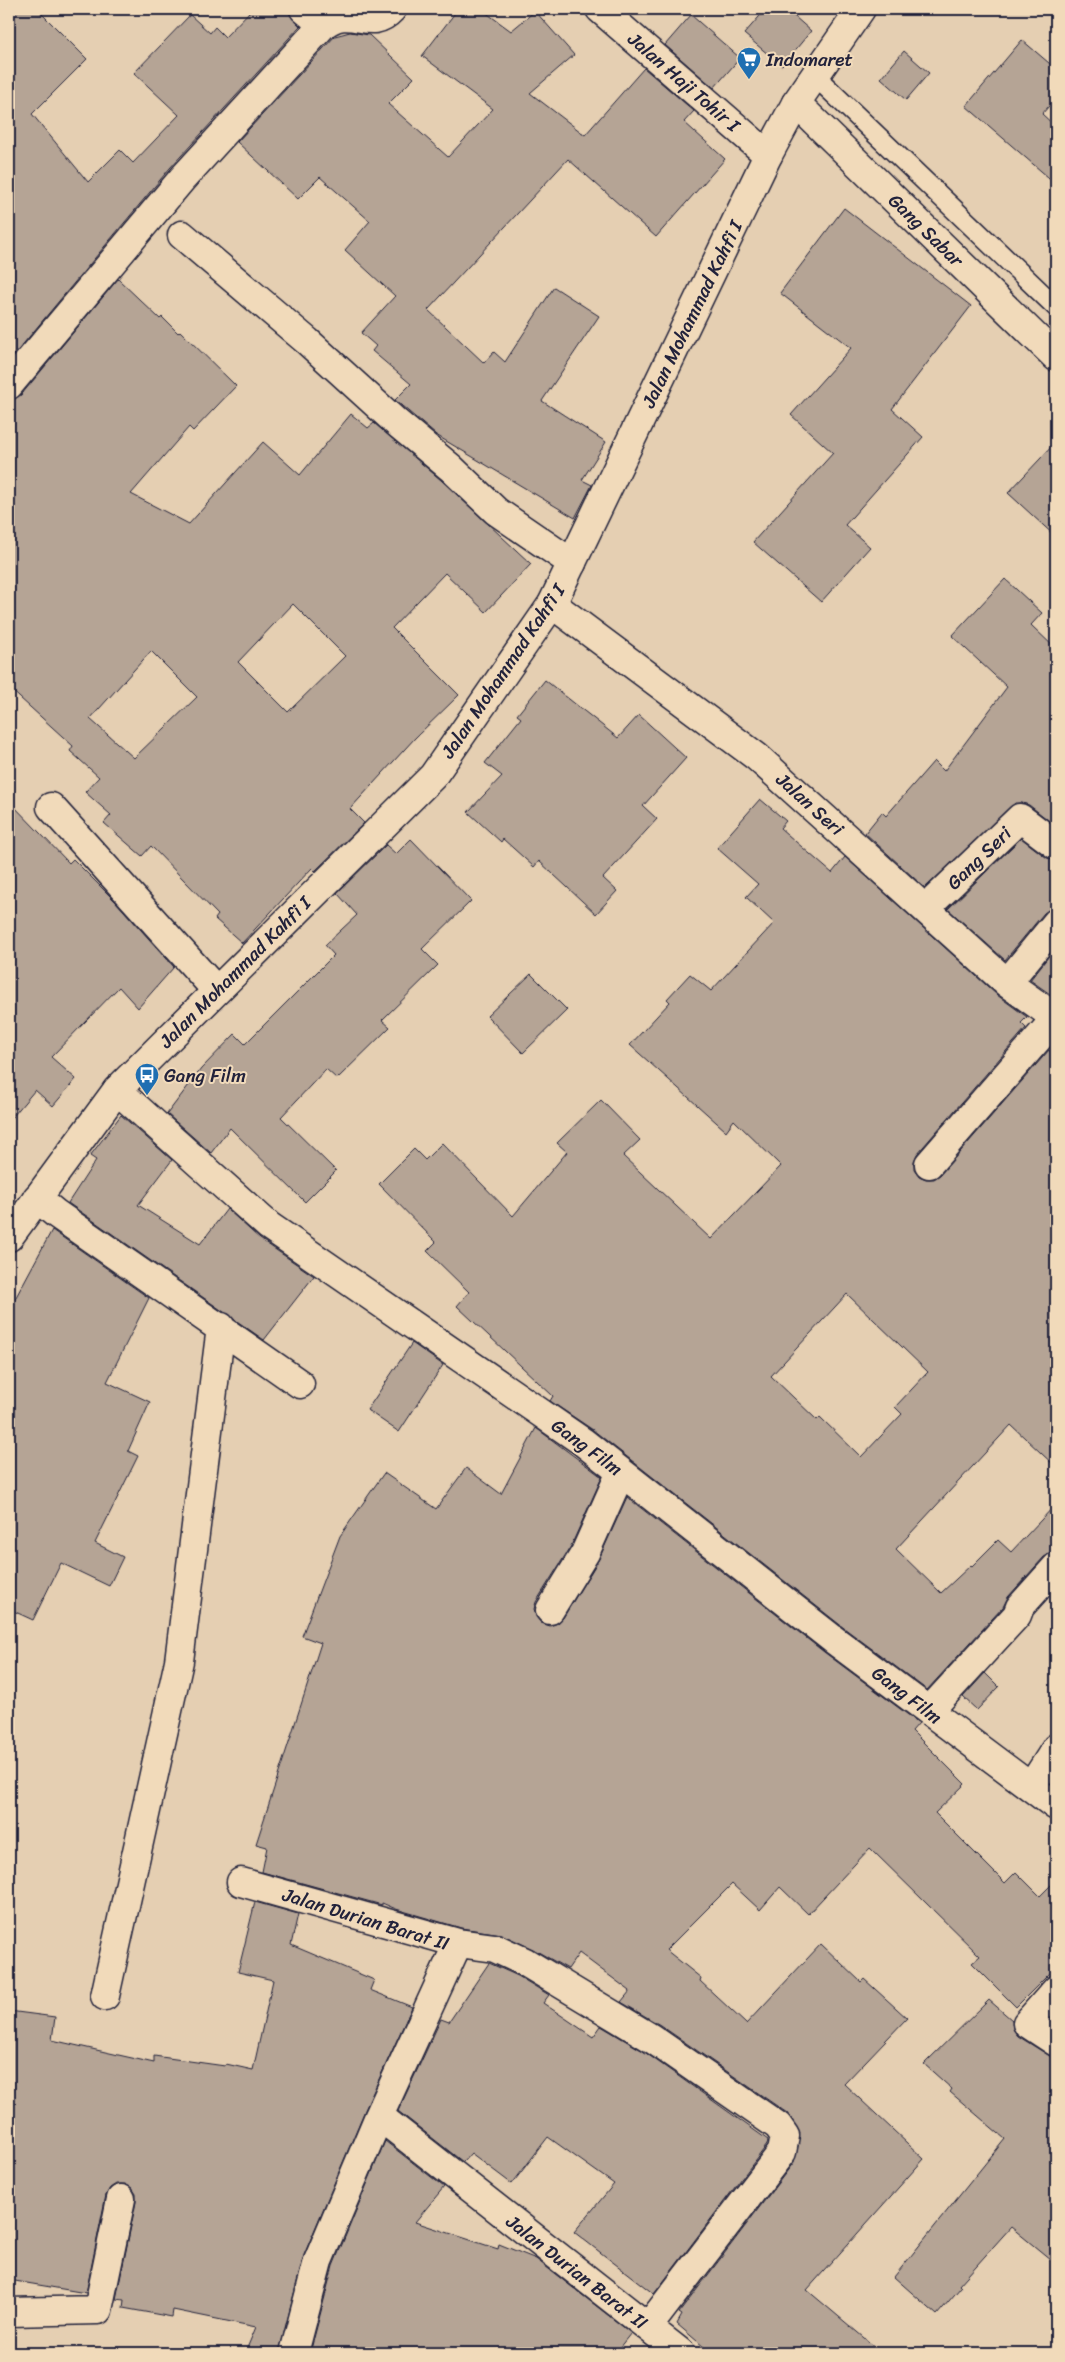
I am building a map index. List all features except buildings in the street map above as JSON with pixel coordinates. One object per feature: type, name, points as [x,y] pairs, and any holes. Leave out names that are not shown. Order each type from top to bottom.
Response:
[{"type":"street","points":[[9,385],[182,179],[313,17],[331,19],[350,14],[371,20],[385,17],[392,9]]},
{"type":"street","name":"Jalan Haji Tohir I","points":[[600,9],[768,155]]},
{"type":"street","name":"Jalan Mohammad Kahfi I","points":[[9,1237],[117,1090],[433,776],[552,604],[768,155],[796,103],[861,9]]},
{"type":"street","name":"Gang Sabar","points":[[796,103],[1056,358]]},
{"type":"street","points":[[182,235],[307,341],[397,423],[451,468],[496,511],[572,563]]},
{"type":"street","name":"Jalan Seri","points":[[552,604],[757,757],[1007,983],[1056,1018]]},
{"type":"street","points":[[52,807],[216,990]]},
{"type":"street","name":"Gang Seri","points":[[926,908],[1020,818],[1056,846]]},
{"type":"street","points":[[1007,983],[1056,923]]},
{"type":"street","points":[[929,1164],[1056,1018]]},
{"type":"street","name":"Gang Film","points":[[117,1090],[269,1226],[583,1442],[834,1640],[1056,1806]]},
{"type":"street","points":[[36,1198],[300,1384]]},
{"type":"street","points":[[105,1996],[179,1661],[221,1327]]},
{"type":"street","points":[[550,1610],[584,1553],[621,1472]]},
{"type":"street","points":[[929,1711],[1017,1615],[1020,1607],[1056,1567]]},
{"type":"street","points":[[1031,1787],[1056,1748]]},
{"type":"street","name":"Jalan Durian Barat II","points":[[241,1882],[458,1944],[379,2116],[318,2261],[294,2353]]},
{"type":"street","points":[[458,1944],[495,1948],[525,1962],[651,2038],[778,2126],[785,2136],[782,2152],[648,2328]]},
{"type":"street","points":[[1056,1990],[1027,2024],[1056,2042]]},
{"type":"street","name":"Jalan Durian Barat II","points":[[379,2116],[681,2353]]},
{"type":"street","points":[[9,2312],[98,2310],[121,2199]]},
{"type":"lane","points":[[815,76],[1056,307]]},
{"type":"place","name":"Indomaret","points":[[749,80]]},
{"type":"place","name":"Gang Film","points":[[147,1096]]}]
